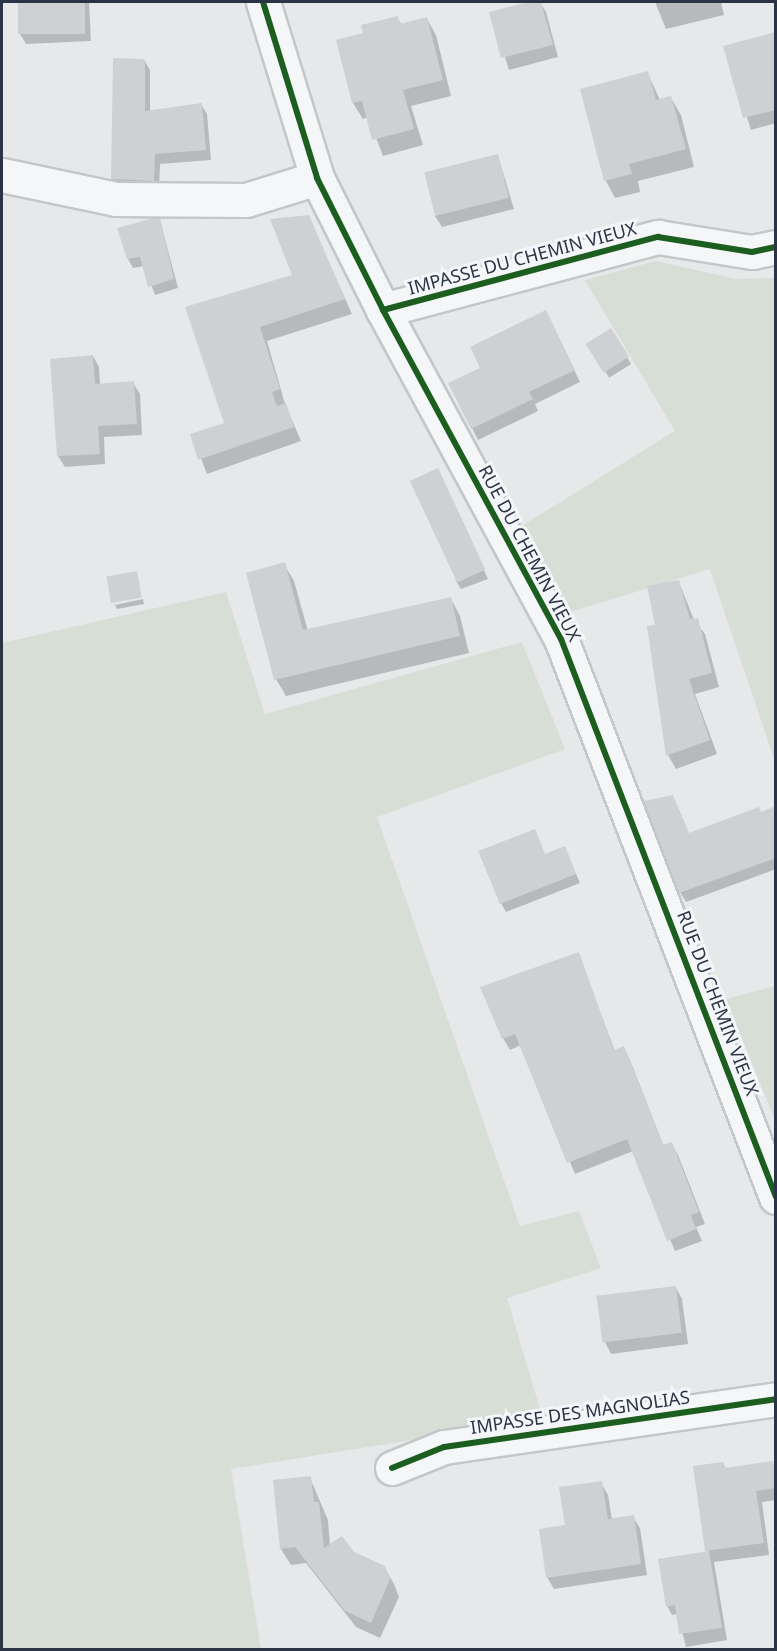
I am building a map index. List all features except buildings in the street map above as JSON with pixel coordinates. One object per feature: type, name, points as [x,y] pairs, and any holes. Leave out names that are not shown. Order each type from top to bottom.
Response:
[{"type":"street","name":"RUE DU CHEMIN VIEUX","points":[[263,2],[317,178],[383,310],[561,639],[776,1197]]},
{"type":"street","points":[[2,175],[128,200],[246,200],[317,178]]},
{"type":"street","name":"IMPASSE DU CHEMIN VIEUX","points":[[383,310],[658,237],[752,252],[776,247]]},
{"type":"street","name":"IMPASSE DES MAGNOLIAS","points":[[392,1467],[444,1447],[776,1399]]},
{"type":"shaded area","points":[[656,261],[736,279],[775,278],[775,762],[710,569],[564,614],[520,527],[675,431],[585,280]]},
{"type":"shaded area","points":[[226,592],[265,714],[522,642],[565,749],[377,817],[520,1226],[579,1211],[601,1268],[507,1298],[543,1419],[231,1469],[261,1649],[2,1649],[2,643]]},
{"type":"shaded area","points":[[776,986],[775,1120],[726,999]]},
{"type":"cycle path","points":[[263,2],[317,178],[383,310],[561,639],[776,1197]]},
{"type":"cycle path","points":[[383,310],[658,237],[752,252],[776,247]]},
{"type":"cycle path","points":[[392,1468],[444,1447],[776,1399]]}]
